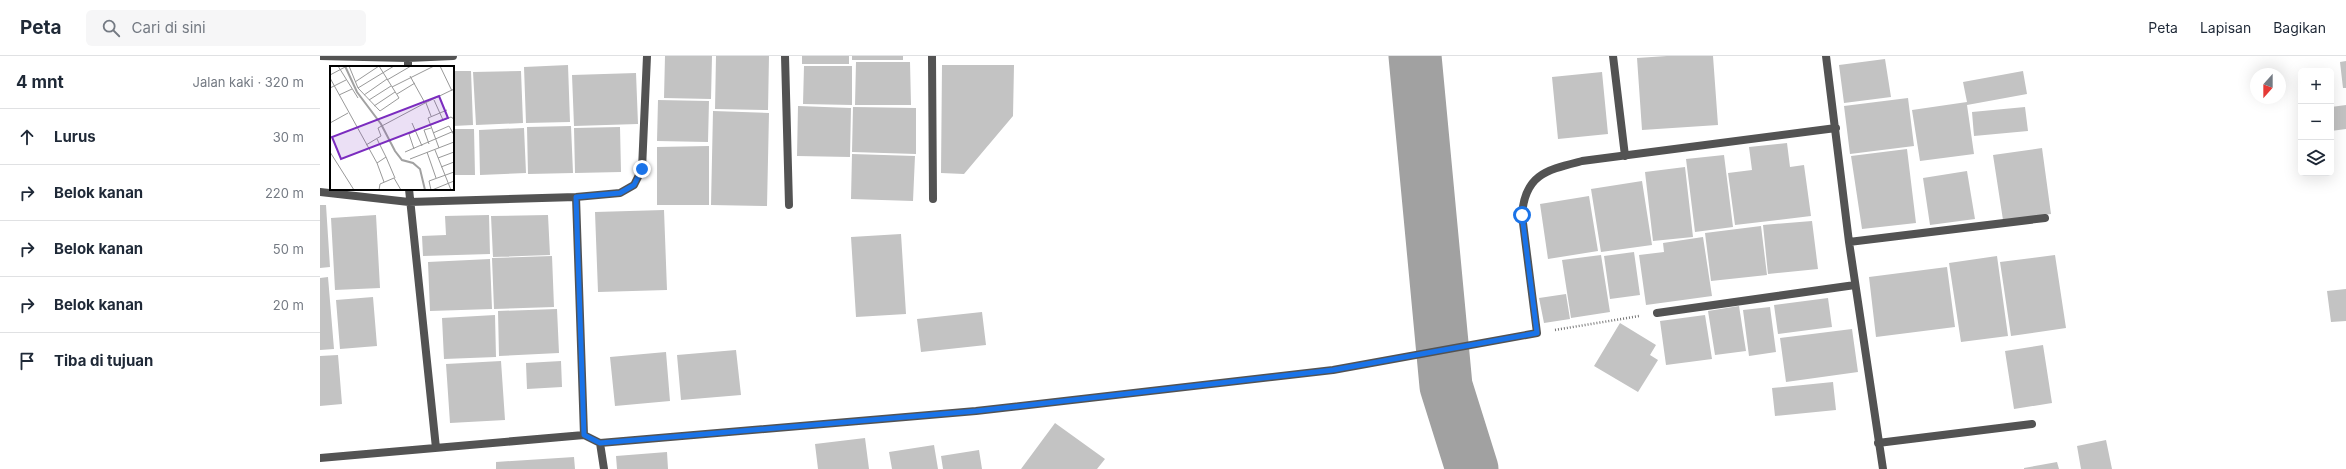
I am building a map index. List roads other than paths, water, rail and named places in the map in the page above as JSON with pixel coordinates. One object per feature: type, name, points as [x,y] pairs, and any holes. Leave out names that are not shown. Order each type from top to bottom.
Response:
[{"type":"street","points":[[320,56],[408,58],[453,56]]},
{"type":"street","points":[[320,192],[409,202],[576,197],[620,193],[634,185],[642,169],[647,56]]},
{"type":"street","points":[[785,56],[789,205]]},
{"type":"street","points":[[932,56],[933,199]]},
{"type":"street","points":[[1613,56],[1626,156]]},
{"type":"street","points":[[1826,56],[1849,242],[1882,469]]},
{"type":"street","points":[[408,58],[408,66]]},
{"type":"street","points":[[320,458],[584,435],[600,443],[976,411],[1333,370],[1537,333],[1522,215],[1523,199],[1528,187],[1536,178],[1551,169],[1582,161],[1836,128]]},
{"type":"street","points":[[409,190],[409,202],[436,448]]},
{"type":"street","points":[[576,197],[584,435]]},
{"type":"street","points":[[1849,242],[2045,218]]},
{"type":"street","points":[[1657,313],[1855,285]]},
{"type":"street","points":[[1878,442],[2032,424]]},
{"type":"street","points":[[600,443],[604,469]]},
{"type":"waterway","points":[[1415,56],[1446,386],[1472,469]]}]
